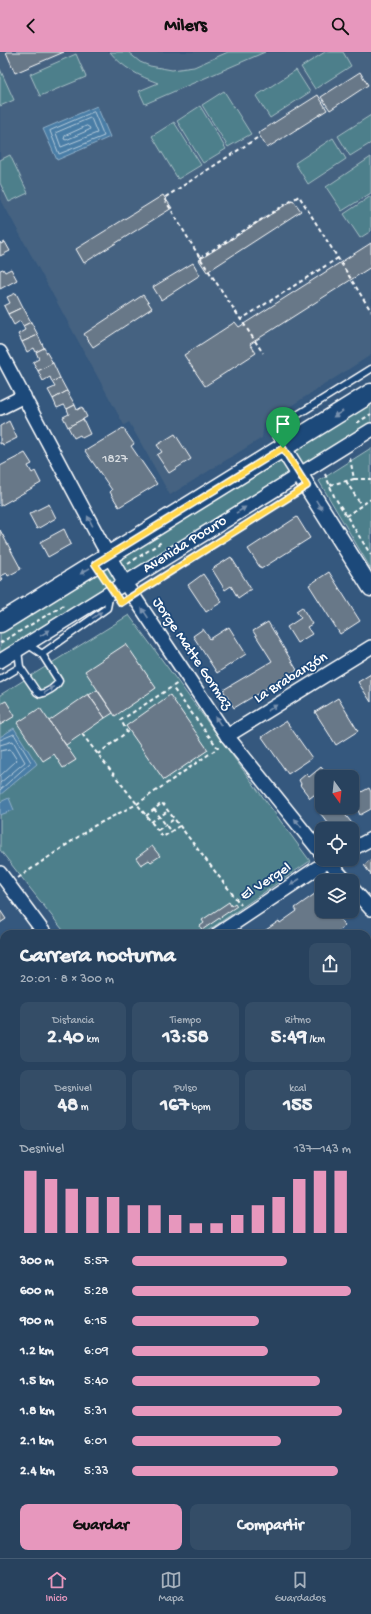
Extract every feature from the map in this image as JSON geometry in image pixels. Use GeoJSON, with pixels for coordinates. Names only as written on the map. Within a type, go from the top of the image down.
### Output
{"type":"FeatureCollection","features":[{"type":"Feature","properties":{"kind":"main road","name":"Avenida Pocuro"},"geometry":{"type":"LineString","coordinates":[[0,623],[371,393]]}},
{"type":"Feature","properties":{"kind":"street","name":"Jorge Matte Gormaz"},"geometry":{"type":"LineString","coordinates":[[0,352],[109,556],[125,583],[227,736],[315,842]]}},
{"type":"Feature","properties":{"kind":"street"},"geometry":{"type":"LineString","coordinates":[[0,408],[24,396]]}},
{"type":"Feature","properties":{"kind":"street","name":"Avenida Pocuro"},"geometry":{"type":"LineString","coordinates":[[0,661],[125,583],[304,480],[371,430]]}},
{"type":"Feature","properties":{"kind":"street"},"geometry":{"type":"LineString","coordinates":[[283,448],[371,588]]}},
{"type":"Feature","properties":{"kind":"street","name":"La Brabanzón"},"geometry":{"type":"LineString","coordinates":[[227,736],[371,647]]}},
{"type":"Feature","properties":{"kind":"street"},"geometry":{"type":"LineString","coordinates":[[359,845],[371,839]]}},
{"type":"Feature","properties":{"kind":"street","name":"El Vergel"},"geometry":{"type":"LineString","coordinates":[[224,930],[316,866]]}},
{"type":"Feature","properties":{"kind":"street","name":"Jorge Matte Gormaz"},"geometry":{"type":"LineString","coordinates":[[334,866],[341,874]]}},
{"type":"Feature","properties":{"kind":"street"},"geometry":{"type":"LineString","coordinates":[[0,873],[42,930]]}},
{"type":"Feature","properties":{"kind":"street"},"geometry":{"type":"LineString","coordinates":[[359,896],[371,909]]}},
{"type":"Feature","properties":{"kind":"lane"},"geometry":{"type":"LineString","coordinates":[[283,448],[276,435],[278,427],[371,369]]}},
{"type":"Feature","properties":{"kind":"lane"},"geometry":{"type":"LineString","coordinates":[[42,654],[106,608],[110,592]]}},
{"type":"Feature","properties":{"kind":"lane"},"geometry":{"type":"LineString","coordinates":[[23,647],[42,654],[59,681],[58,684],[44,694],[37,692],[20,666],[23,647]]}},
{"type":"Feature","properties":{"kind":"lane"},"geometry":{"type":"LineString","coordinates":[[0,678],[20,666]]}},
{"type":"Feature","properties":{"kind":"path"},"geometry":{"type":"LineString","coordinates":[[257,138],[164,198],[200,258],[263,353]]}},
{"type":"Feature","properties":{"kind":"path"},"geometry":{"type":"LineString","coordinates":[[200,258],[299,196],[371,311]]}},
{"type":"Feature","properties":{"kind":"path"},"geometry":{"type":"LineString","coordinates":[[240,320],[338,258]]}},
{"type":"Feature","properties":{"kind":"path"},"geometry":{"type":"LineString","coordinates":[[344,462],[356,454]]}},
{"type":"Feature","properties":{"kind":"path"},"geometry":{"type":"LineString","coordinates":[[350,458],[354,479]]}},
{"type":"Feature","properties":{"kind":"path"},"geometry":{"type":"LineString","coordinates":[[134,595],[304,480],[325,474],[331,470]]}},
{"type":"Feature","properties":{"kind":"path"},"geometry":{"type":"LineString","coordinates":[[325,474],[334,496],[371,555]]}},
{"type":"Feature","properties":{"kind":"path"},"geometry":{"type":"LineString","coordinates":[[330,485],[354,479],[371,479]]}},
{"type":"Feature","properties":{"kind":"path"},"geometry":{"type":"LineString","coordinates":[[346,481],[361,505]]}},
{"type":"Feature","properties":{"kind":"path"},"geometry":{"type":"LineString","coordinates":[[346,516],[371,499]]}},
{"type":"Feature","properties":{"kind":"path"},"geometry":{"type":"LineString","coordinates":[[98,754],[127,732],[121,720],[179,682]]}},
{"type":"Feature","properties":{"kind":"path"},"geometry":{"type":"LineString","coordinates":[[20,877],[94,826],[137,804],[218,748],[172,687]]}},
{"type":"Feature","properties":{"kind":"path"},"geometry":{"type":"LineString","coordinates":[[82,734],[163,837],[179,826]]}},
{"type":"Feature","properties":{"kind":"path"},"geometry":{"type":"LineString","coordinates":[[146,816],[162,803],[243,907]]}},
{"type":"Feature","properties":{"kind":"path"},"geometry":{"type":"LineString","coordinates":[[154,809],[171,832]]}},
{"type":"Feature","properties":{"kind":"path"},"geometry":{"type":"LineString","coordinates":[[151,822],[168,811]]}},
{"type":"Feature","properties":{"kind":"path"},"geometry":{"type":"LineString","coordinates":[[158,830],[174,819]]}},
{"type":"Feature","properties":{"kind":"shaded area"},"geometry":{"type":"Polygon","coordinates":[[[0,52],[371,52],[371,355],[264,423],[262,438],[170,495],[129,422],[124,425],[0,198],[0,52]]]}},
{"type":"Feature","properties":{"kind":"green space"},"geometry":{"type":"Polygon","coordinates":[[[110,52],[128,52],[140,62],[150,66],[172,70],[194,67],[228,52],[265,52],[145,104],[139,91],[158,83],[132,71],[120,63],[110,52]]]}},
{"type":"Feature","properties":{"kind":"green space"},"geometry":{"type":"Polygon","coordinates":[[[325,52],[343,52],[351,66],[315,89],[301,67],[325,52]]]}},
{"type":"Feature","properties":{"kind":"green space"},"geometry":{"type":"Polygon","coordinates":[[[76,54],[86,77],[40,96],[30,74],[76,54]]]}},
{"type":"Feature","properties":{"kind":"green space"},"geometry":{"type":"Polygon","coordinates":[[[0,69],[14,100],[0,106],[0,69]]]}},
{"type":"Feature","properties":{"kind":"green space"},"geometry":{"type":"Polygon","coordinates":[[[296,70],[310,92],[270,118],[256,96],[296,70]]]}},
{"type":"Feature","properties":{"kind":"green space"},"geometry":{"type":"Polygon","coordinates":[[[224,91],[251,134],[228,147],[202,105],[224,91]]]}},
{"type":"Feature","properties":{"kind":"green space"},"geometry":{"type":"Polygon","coordinates":[[[200,106],[226,149],[203,163],[177,121],[200,106]]]}},
{"type":"Feature","properties":{"kind":"green space"},"geometry":{"type":"Polygon","coordinates":[[[371,115],[371,143],[350,156],[338,136],[371,115]]]}},
{"type":"Feature","properties":{"kind":"green space"},"geometry":{"type":"Polygon","coordinates":[[[174,122],[201,165],[178,179],[152,136],[174,122]]]}},
{"type":"Feature","properties":{"kind":"green space"},"geometry":{"type":"Polygon","coordinates":[[[333,138],[346,159],[308,184],[295,163],[333,138]]]}},
{"type":"Feature","properties":{"kind":"green space"},"geometry":{"type":"Polygon","coordinates":[[[10,155],[28,193],[9,202],[0,183],[0,160],[10,155]]]}},
{"type":"Feature","properties":{"kind":"green space"},"geometry":{"type":"Polygon","coordinates":[[[371,157],[371,193],[342,211],[326,187],[371,157]]]}},
{"type":"Feature","properties":{"kind":"green space"},"geometry":{"type":"Polygon","coordinates":[[[371,196],[371,231],[360,238],[344,214],[371,196]]]}},
{"type":"Feature","properties":{"kind":"green space"},"geometry":{"type":"Polygon","coordinates":[[[371,399],[371,425],[0,655],[0,630],[371,399]]]}},
{"type":"Feature","properties":{"kind":"green space"},"geometry":{"type":"Polygon","coordinates":[[[371,448],[371,569],[319,481],[371,448]]]}},
{"type":"Feature","properties":{"kind":"green space"},"geometry":{"type":"Polygon","coordinates":[[[129,615],[310,861],[209,930],[63,930],[0,850],[0,695],[129,615]]]}},
{"type":"Feature","properties":{"kind":"water"},"geometry":{"type":"Polygon","coordinates":[[[97,106],[110,137],[57,160],[43,129],[97,106]]]}},
{"type":"Feature","properties":{"kind":"water"},"geometry":{"type":"Polygon","coordinates":[[[14,728],[37,764],[0,795],[0,737],[14,728]]]}},
{"type":"Feature","properties":{"kind":"water"},"geometry":{"type":"Polygon","coordinates":[[[9,798],[14,810],[0,815],[0,802],[9,798]]]}},
{"type":"Feature","properties":{"kind":"building"},"geometry":{"type":"Polygon","coordinates":[[[6,52],[64,52],[15,73],[6,52]]]}},
{"type":"Feature","properties":{"kind":"building"},"geometry":{"type":"Polygon","coordinates":[[[360,72],[368,85],[330,110],[321,97],[360,72]]]}},
{"type":"Feature","properties":{"kind":"building"},"geometry":{"type":"Polygon","coordinates":[[[318,95],[327,110],[267,148],[258,133],[318,95]]]}},
{"type":"Feature","properties":{"kind":"building"},"geometry":{"type":"Polygon","coordinates":[[[163,195],[172,208],[84,263],[76,249],[163,195]]]}},
{"type":"Feature","properties":{"kind":"building"},"geometry":{"type":"Polygon","coordinates":[[[293,200],[301,211],[207,272],[199,260],[293,200]]]}},
{"type":"Feature","properties":{"kind":"building"},"geometry":{"type":"Polygon","coordinates":[[[0,242],[1,244],[5,242],[10,251],[0,256],[0,242]]]}},
{"type":"Feature","properties":{"kind":"building"},"geometry":{"type":"Polygon","coordinates":[[[371,243],[371,267],[250,344],[256,353],[205,386],[184,355],[235,322],[239,327],[371,243]]]}},
{"type":"Feature","properties":{"kind":"building"},"geometry":{"type":"Polygon","coordinates":[[[193,263],[200,275],[161,300],[153,287],[193,263]]]}},
{"type":"Feature","properties":{"kind":"building"},"geometry":{"type":"Polygon","coordinates":[[[3,269],[5,272],[11,269],[17,280],[0,289],[0,270],[3,269]]]}},
{"type":"Feature","properties":{"kind":"building"},"geometry":{"type":"Polygon","coordinates":[[[16,293],[23,307],[8,314],[4,306],[10,303],[7,297],[16,293]]]}},
{"type":"Feature","properties":{"kind":"building"},"geometry":{"type":"Polygon","coordinates":[[[143,295],[152,308],[93,347],[84,334],[143,295]]]}},
{"type":"Feature","properties":{"kind":"building"},"geometry":{"type":"Polygon","coordinates":[[[23,307],[31,322],[23,326],[20,321],[14,325],[8,314],[23,307]]]}},
{"type":"Feature","properties":{"kind":"building"},"geometry":{"type":"Polygon","coordinates":[[[31,322],[38,335],[22,342],[18,334],[25,330],[23,326],[31,322]]]}},
{"type":"Feature","properties":{"kind":"building"},"geometry":{"type":"Polygon","coordinates":[[[38,335],[44,348],[36,352],[34,348],[27,352],[22,342],[38,335]]]}},
{"type":"Feature","properties":{"kind":"building"},"geometry":{"type":"Polygon","coordinates":[[[44,348],[53,363],[38,371],[33,362],[39,359],[36,352],[44,348]]]}},
{"type":"Feature","properties":{"kind":"building"},"geometry":{"type":"Polygon","coordinates":[[[53,363],[60,378],[52,382],[50,377],[43,381],[38,371],[53,363]]]}},
{"type":"Feature","properties":{"kind":"building"},"geometry":{"type":"Polygon","coordinates":[[[60,378],[67,391],[53,399],[48,390],[55,387],[52,382],[60,378]]]}},
{"type":"Feature","properties":{"kind":"building"},"geometry":{"type":"Polygon","coordinates":[[[67,391],[75,405],[67,409],[64,405],[57,408],[53,399],[67,391]]]}},
{"type":"Feature","properties":{"kind":"building"},"geometry":{"type":"Polygon","coordinates":[[[75,405],[77,410],[82,407],[87,417],[68,427],[63,417],[69,414],[67,409],[75,405]]]}},
{"type":"Feature","properties":{"kind":"building"},"geometry":{"type":"Polygon","coordinates":[[[83,419],[90,434],[82,438],[80,435],[74,438],[68,427],[83,419]]]}},
{"type":"Feature","properties":{"kind":"building"},"geometry":{"type":"Polygon","coordinates":[[[9,421],[17,438],[3,445],[2,443],[0,444],[0,426],[9,421]]]}},
{"type":"Feature","properties":{"kind":"building"},"geometry":{"type":"Polygon","coordinates":[[[123,428],[134,444],[131,446],[157,484],[119,507],[110,492],[112,490],[85,451],[123,428]]]}},
{"type":"Feature","properties":{"kind":"building"},"geometry":{"type":"Polygon","coordinates":[[[175,434],[191,459],[169,473],[157,455],[162,452],[157,445],[175,434]]]}},
{"type":"Feature","properties":{"kind":"building"},"geometry":{"type":"Polygon","coordinates":[[[25,453],[32,464],[28,466],[32,473],[35,471],[41,483],[0,506],[0,466],[25,453]]]}},
{"type":"Feature","properties":{"kind":"building"},"geometry":{"type":"Polygon","coordinates":[[[49,504],[56,518],[37,529],[29,514],[49,504]]]}},
{"type":"Feature","properties":{"kind":"building"},"geometry":{"type":"Polygon","coordinates":[[[297,517],[310,538],[261,569],[248,549],[297,517]]]}},
{"type":"Feature","properties":{"kind":"building"},"geometry":{"type":"Polygon","coordinates":[[[64,529],[71,544],[48,557],[40,542],[64,529]]]}},
{"type":"Feature","properties":{"kind":"building"},"geometry":{"type":"Polygon","coordinates":[[[0,530],[21,569],[8,576],[7,573],[1,576],[3,579],[0,581],[0,530]]]}},
{"type":"Feature","properties":{"kind":"building"},"geometry":{"type":"Polygon","coordinates":[[[231,557],[251,589],[238,598],[231,586],[225,590],[212,569],[231,557]]]}},
{"type":"Feature","properties":{"kind":"building"},"geometry":{"type":"Polygon","coordinates":[[[329,572],[360,621],[340,634],[309,585],[329,572]]]}},
{"type":"Feature","properties":{"kind":"building"},"geometry":{"type":"Polygon","coordinates":[[[203,574],[222,602],[206,612],[188,585],[203,574]]]}},
{"type":"Feature","properties":{"kind":"building"},"geometry":{"type":"Polygon","coordinates":[[[302,607],[312,624],[307,627],[312,634],[297,643],[287,627],[301,618],[296,611],[302,607]]]}},
{"type":"Feature","properties":{"kind":"building"},"geometry":{"type":"Polygon","coordinates":[[[268,622],[297,670],[234,708],[223,690],[272,661],[253,631],[268,622]]]}},
{"type":"Feature","properties":{"kind":"building"},"geometry":{"type":"Polygon","coordinates":[[[229,627],[246,654],[217,673],[193,636],[203,629],[210,639],[229,627]]]}},
{"type":"Feature","properties":{"kind":"building"},"geometry":{"type":"Polygon","coordinates":[[[126,644],[156,688],[115,716],[85,671],[126,644]]]}},
{"type":"Feature","properties":{"kind":"building"},"geometry":{"type":"Polygon","coordinates":[[[371,674],[371,702],[358,682],[371,674]]]}},
{"type":"Feature","properties":{"kind":"building"},"geometry":{"type":"Polygon","coordinates":[[[97,690],[113,713],[105,718],[89,695],[97,690]]]}},
{"type":"Feature","properties":{"kind":"building"},"geometry":{"type":"Polygon","coordinates":[[[88,694],[105,718],[66,745],[49,721],[88,694]]]}},
{"type":"Feature","properties":{"kind":"building"},"geometry":{"type":"Polygon","coordinates":[[[170,695],[208,750],[164,780],[126,726],[170,695]]]}},
{"type":"Feature","properties":{"kind":"building"},"geometry":{"type":"Polygon","coordinates":[[[338,698],[358,731],[336,745],[315,712],[338,698]]]}},
{"type":"Feature","properties":{"kind":"building"},"geometry":{"type":"Polygon","coordinates":[[[6,701],[15,716],[0,725],[0,704],[6,701]]]}},
{"type":"Feature","properties":{"kind":"building"},"geometry":{"type":"Polygon","coordinates":[[[40,708],[76,760],[63,768],[54,754],[43,761],[17,723],[40,708]]]}},
{"type":"Feature","properties":{"kind":"building"},"geometry":{"type":"Polygon","coordinates":[[[286,721],[312,758],[288,774],[262,737],[286,721]]]}},
{"type":"Feature","properties":{"kind":"building"},"geometry":{"type":"Polygon","coordinates":[[[315,772],[315,794],[310,798],[300,785],[299,780],[306,774],[309,777],[315,772]]]}},
{"type":"Feature","properties":{"kind":"building"},"geometry":{"type":"Polygon","coordinates":[[[369,788],[371,792],[371,809],[360,815],[359,813],[359,793],[369,788]]]}},
{"type":"Feature","properties":{"kind":"building"},"geometry":{"type":"Polygon","coordinates":[[[321,814],[345,814],[351,822],[327,822],[321,814]]]}},
{"type":"Feature","properties":{"kind":"building"},"geometry":{"type":"Polygon","coordinates":[[[152,846],[160,856],[151,862],[149,860],[141,865],[136,858],[152,846]]]}},
{"type":"Feature","properties":{"kind":"building"},"geometry":{"type":"Polygon","coordinates":[[[371,859],[371,875],[364,865],[371,859]]]}},
{"type":"Feature","properties":{"kind":"building"},"geometry":{"type":"Polygon","coordinates":[[[315,894],[315,918],[339,918],[345,926],[340,930],[266,930],[279,921],[280,923],[297,911],[295,908],[315,894]]]}},
{"type":"Feature","properties":{"kind":"building"},"geometry":{"type":"Polygon","coordinates":[[[229,902],[231,906],[235,903],[237,906],[202,930],[200,926],[204,923],[202,920],[229,902]]]}},
{"type":"Feature","properties":{"kind":"building"},"geometry":{"type":"Polygon","coordinates":[[[0,910],[6,919],[0,923],[0,910]]]}},
{"type":"Feature","properties":{"kind":"route"},"geometry":{"type":"LineString","coordinates":[[283,448],[307,486],[121,603],[95,564],[283,448]]}}]}
